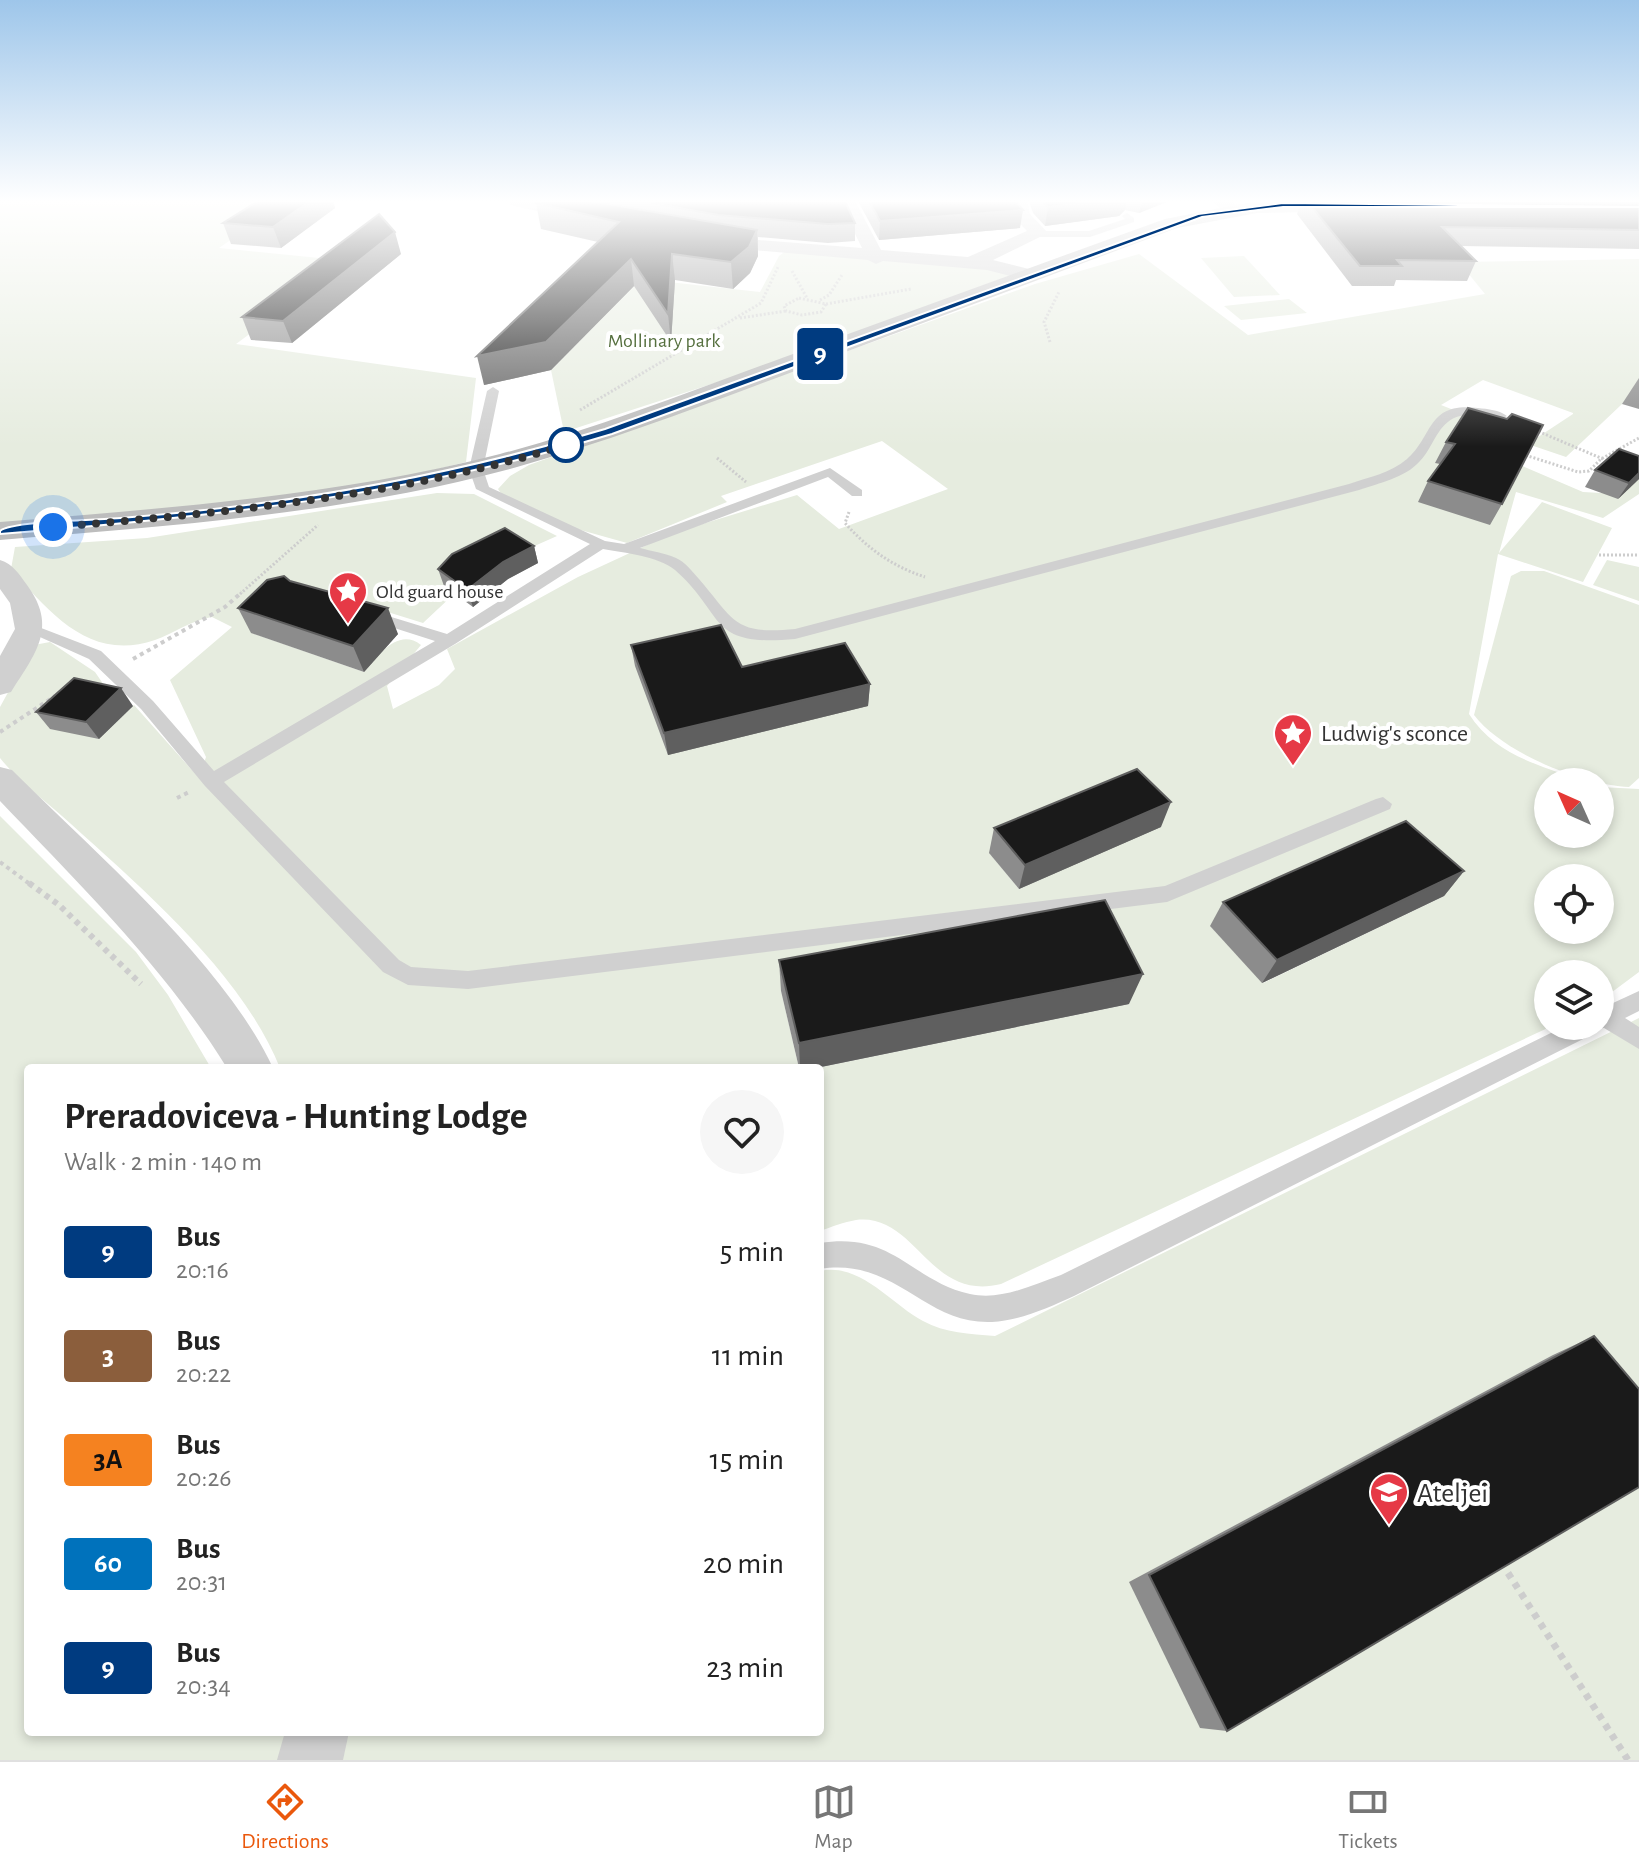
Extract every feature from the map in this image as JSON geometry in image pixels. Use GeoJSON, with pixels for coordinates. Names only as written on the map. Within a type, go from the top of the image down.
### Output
{"type":"FeatureCollection","features":[{"type":"Feature","properties":{"kind":"main road"},"geometry":{"type":"LineString","coordinates":[[0,531],[235,509],[391,486],[476,469],[608,431],[1008,283]]}},
{"type":"Feature","properties":{"kind":"street"},"geometry":{"type":"LineString","coordinates":[[0,569],[25,603],[30,629],[0,685]]}},
{"type":"Feature","properties":{"kind":"street"},"geometry":{"type":"LineString","coordinates":[[0,779],[157,940],[219,1018],[248,1064]]}},
{"type":"Feature","properties":{"kind":"street"},"geometry":{"type":"LineString","coordinates":[[310,1760],[316,1736]]}},
{"type":"Feature","properties":{"kind":"lane"},"geometry":{"type":"LineString","coordinates":[[493,391],[476,469],[483,489],[601,544],[671,561],[702,590],[726,625],[739,634],[763,638],[970,590],[1354,487],[1402,469],[1414,460],[1433,428],[1459,410],[1478,409],[1501,416]]}},
{"type":"Feature","properties":{"kind":"lane"},"geometry":{"type":"LineString","coordinates":[[625,549],[830,472],[857,493]]}},
{"type":"Feature","properties":{"kind":"lane"},"geometry":{"type":"LineString","coordinates":[[212,781],[449,640],[601,544]]}},
{"type":"Feature","properties":{"kind":"lane"},"geometry":{"type":"LineString","coordinates":[[355,611],[449,640]]}},
{"type":"Feature","properties":{"kind":"lane"},"geometry":{"type":"LineString","coordinates":[[30,629],[95,655],[147,705],[212,781],[391,966],[408,976],[468,980],[1167,894],[1383,804]]}},
{"type":"Feature","properties":{"kind":"lane"},"geometry":{"type":"LineString","coordinates":[[1614,1013],[1639,1000]]}},
{"type":"Feature","properties":{"kind":"lane"},"geometry":{"type":"LineString","coordinates":[[1614,1028],[1639,1039]]}},
{"type":"Feature","properties":{"kind":"lane"},"geometry":{"type":"LineString","coordinates":[[824,1256],[863,1254],[901,1271],[945,1299],[992,1309],[1065,1287],[1560,1040]]}},
{"type":"Feature","properties":{"kind":"path"},"geometry":{"type":"LineString","coordinates":[[578,411],[761,303],[771,283]]}},
{"type":"Feature","properties":{"kind":"path"},"geometry":{"type":"LineString","coordinates":[[799,283],[807,298]]}},
{"type":"Feature","properties":{"kind":"path"},"geometry":{"type":"LineString","coordinates":[[1050,342],[1044,322],[1060,290]]}},
{"type":"Feature","properties":{"kind":"path"},"geometry":{"type":"LineString","coordinates":[[735,318],[786,311],[802,315],[826,308],[820,300],[807,298],[788,301],[784,306],[786,311]]}},
{"type":"Feature","properties":{"kind":"path"},"geometry":{"type":"LineString","coordinates":[[1501,416],[1614,463]]}},
{"type":"Feature","properties":{"kind":"path"},"geometry":{"type":"LineString","coordinates":[[1509,450],[1578,472],[1589,471],[1601,459],[1639,438]]}},
{"type":"Feature","properties":{"kind":"path"},"geometry":{"type":"LineString","coordinates":[[717,458],[762,496]]}},
{"type":"Feature","properties":{"kind":"path"},"geometry":{"type":"LineString","coordinates":[[857,493],[845,523],[869,552],[890,566],[970,590]]}},
{"type":"Feature","properties":{"kind":"path"},"geometry":{"type":"LineString","coordinates":[[110,670],[183,634],[256,581],[313,530]]}},
{"type":"Feature","properties":{"kind":"path"},"geometry":{"type":"LineString","coordinates":[[1599,555],[1639,555]]}},
{"type":"Feature","properties":{"kind":"path"},"geometry":{"type":"LineString","coordinates":[[256,581],[270,586]]}},
{"type":"Feature","properties":{"kind":"path"},"geometry":{"type":"LineString","coordinates":[[0,732],[59,695]]}},
{"type":"Feature","properties":{"kind":"path"},"geometry":{"type":"LineString","coordinates":[[0,862],[59,905],[147,990]]}},
{"type":"Feature","properties":{"kind":"path"},"geometry":{"type":"LineString","coordinates":[[1508,1573],[1628,1760]]}},
{"type":"Feature","properties":{"kind":"green space"},"geometry":{"type":"Polygon","coordinates":[[[0,283],[319,283],[236,344],[476,378],[466,462],[293,495],[0,523],[0,283]]]}},
{"type":"Feature","properties":{"kind":"green space","name":"Mollinary park"},"geometry":{"type":"Polygon","coordinates":[[[637,283],[679,283],[760,292],[765,283],[989,283],[776,363],[564,432],[551,370],[637,283]]]}},
{"type":"Feature","properties":{"kind":"green space"},"geometry":{"type":"Polygon","coordinates":[[[1038,283],[1178,283],[1248,335],[1485,294],[1476,283],[1639,283],[1639,388],[1566,457],[1501,435],[1436,462],[1461,472],[1520,465],[1583,492],[1601,493],[1639,479],[1639,494],[1603,518],[1516,492],[1499,553],[1542,502],[1612,528],[1583,582],[1498,554],[1469,714],[1492,740],[1520,757],[1547,768],[1534,768],[1534,848],[1614,848],[1614,788],[1639,789],[1639,972],[1614,991],[1614,960],[1534,960],[1534,1034],[1001,1284],[976,1286],[956,1281],[939,1270],[894,1230],[877,1221],[856,1220],[824,1230],[824,1066],[1129,1004],[781,991],[798,1064],[278,1064],[242,1000],[189,936],[130,877],[0,758],[0,707],[34,645],[50,642],[95,672],[108,691],[99,739],[134,705],[199,778],[206,757],[170,680],[232,627],[212,617],[155,640],[132,645],[111,645],[91,639],[57,617],[11,569],[15,547],[147,538],[437,493],[474,494],[557,536],[444,586],[454,594],[423,623],[349,600],[252,633],[364,672],[389,646],[404,639],[413,640],[421,645],[387,686],[393,709],[439,685],[455,669],[447,649],[578,577],[673,533],[797,495],[839,529],[948,489],[882,441],[721,496],[727,502],[627,543],[577,529],[502,495],[498,489],[510,476],[529,465],[1038,283]],[[1483,380],[1441,405],[1532,441],[1573,413],[1483,380]],[[1160,826],[990,853],[1019,889],[1160,826]],[[1444,896],[1211,926],[1263,983],[1444,896]]]}},
{"type":"Feature","properties":{"kind":"green space"},"geometry":{"type":"Polygon","coordinates":[[[1222,283],[1269,283],[1280,295],[1234,297],[1222,283]]]}},
{"type":"Feature","properties":{"kind":"green space"},"geometry":{"type":"Polygon","coordinates":[[[1289,299],[1307,313],[1241,320],[1224,306],[1289,299]]]}},
{"type":"Feature","properties":{"kind":"green space"},"geometry":{"type":"Polygon","coordinates":[[[1607,560],[1639,567],[1639,601],[1593,585],[1607,560]]]}},
{"type":"Feature","properties":{"kind":"green space"},"geometry":{"type":"Polygon","coordinates":[[[1521,571],[1544,571],[1639,605],[1639,778],[1629,787],[1614,785],[1614,768],[1555,768],[1545,764],[1504,742],[1474,715],[1511,576],[1521,571]]]}},
{"type":"Feature","properties":{"kind":"green space"},"geometry":{"type":"Polygon","coordinates":[[[0,816],[136,952],[168,995],[209,1064],[24,1064],[24,1736],[296,1736],[285,1760],[0,1760],[0,816]]]}},
{"type":"Feature","properties":{"kind":"green space"},"geometry":{"type":"Polygon","coordinates":[[[1639,1018],[1639,1760],[338,1760],[340,1736],[824,1736],[824,1271],[835,1270],[862,1278],[923,1321],[958,1332],[995,1336],[1594,1040],[1614,1040],[1614,1030],[1639,1018]]]}},
{"type":"Feature","properties":{"kind":"building"},"geometry":{"type":"Polygon","coordinates":[[[287,283],[331,283],[283,321],[242,317],[287,283]]]}},
{"type":"Feature","properties":{"kind":"building"},"geometry":{"type":"Polygon","coordinates":[[[554,283],[606,283],[546,342],[477,356],[554,283]]]}},
{"type":"Feature","properties":{"kind":"building"},"geometry":{"type":"Polygon","coordinates":[[[647,283],[670,283],[668,314],[647,283]]]}},
{"type":"Feature","properties":{"kind":"building"},"geometry":{"type":"Polygon","coordinates":[[[1468,408],[1507,419],[1512,414],[1543,425],[1502,504],[1428,481],[1455,444],[1446,442],[1468,408]]]}},
{"type":"Feature","properties":{"kind":"building"},"geometry":{"type":"Polygon","coordinates":[[[1619,449],[1639,456],[1639,473],[1629,483],[1595,470],[1619,449]]]}},
{"type":"Feature","properties":{"kind":"building"},"geometry":{"type":"Polygon","coordinates":[[[505,528],[534,546],[503,562],[467,590],[438,569],[452,554],[505,528]]]}},
{"type":"Feature","properties":{"kind":"building"},"geometry":{"type":"Polygon","coordinates":[[[284,576],[290,581],[388,608],[353,646],[238,608],[267,580],[284,576]]]}},
{"type":"Feature","properties":{"kind":"building"},"geometry":{"type":"Polygon","coordinates":[[[721,625],[742,667],[845,643],[870,684],[664,733],[631,645],[721,625]]]}},
{"type":"Feature","properties":{"kind":"building"},"geometry":{"type":"Polygon","coordinates":[[[74,678],[121,688],[86,722],[36,712],[74,678]]]}},
{"type":"Feature","properties":{"kind":"building"},"geometry":{"type":"Polygon","coordinates":[[[1137,769],[1171,802],[1025,865],[994,828],[1137,769]]]}},
{"type":"Feature","properties":{"kind":"building"},"geometry":{"type":"Polygon","coordinates":[[[1406,821],[1464,871],[1277,960],[1223,902],[1406,821]]]}},
{"type":"Feature","properties":{"kind":"building"},"geometry":{"type":"Polygon","coordinates":[[[1105,900],[1143,974],[799,1043],[779,960],[1105,900]]]}},
{"type":"Feature","properties":{"kind":"building","name":"Ateljei"},"geometry":{"type":"Polygon","coordinates":[[[1594,1336],[1639,1389],[1639,1487],[1227,1731],[1149,1575],[1594,1336]]]}},
{"type":"Feature","properties":{"kind":"bus line","name":"9"},"geometry":{"type":"LineString","coordinates":[[0,531],[160,518],[329,496],[476,469],[608,431],[1009,283]]}},
{"type":"Feature","properties":{"kind":"place","name":"Old guard house"},"geometry":{"type":"Point","coordinates":[348,625]}},
{"type":"Feature","properties":{"kind":"place","name":"Ludwig's sconce"},"geometry":{"type":"Point","coordinates":[1293,767]}},
{"type":"Feature","properties":{"kind":"place","name":"Ateljei"},"geometry":{"type":"Point","coordinates":[1389,1526]}},
{"type":"Feature","properties":{"kind":"route"},"geometry":{"type":"LineString","coordinates":[[53,527],[160,518],[406,484],[566,445]]}}]}
